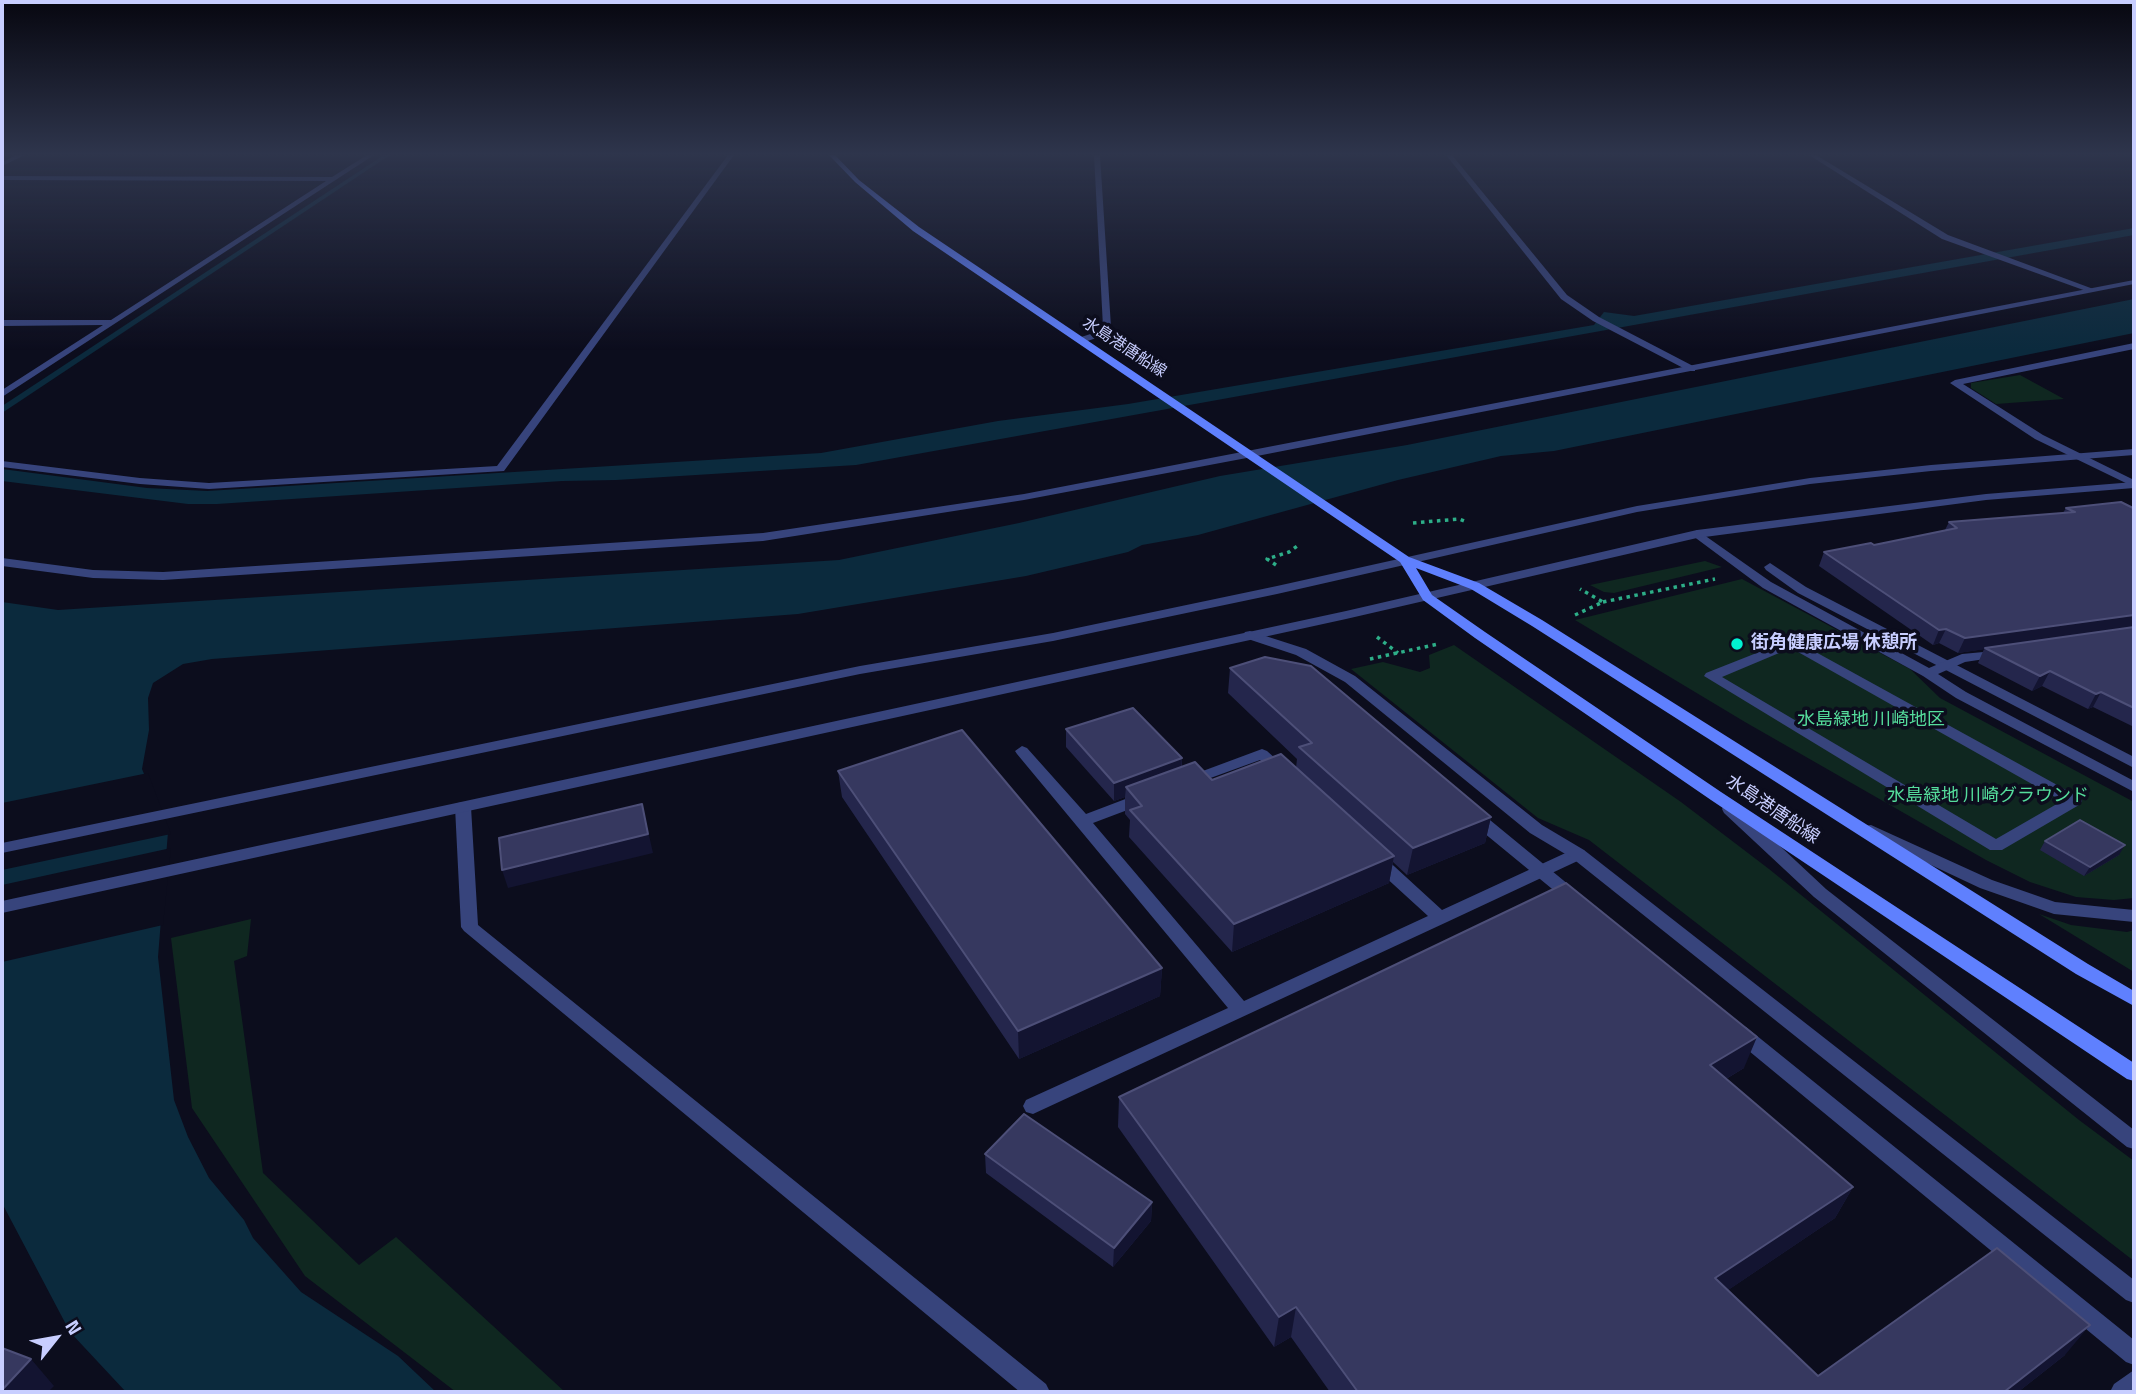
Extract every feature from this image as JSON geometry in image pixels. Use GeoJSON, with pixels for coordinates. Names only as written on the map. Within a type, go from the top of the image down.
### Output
{"type":"FeatureCollection","features":[{"type":"Feature","properties":{"kind":"main road","name":"水島港唐船線"},"geometry":{"type":"LineString","coordinates":[[905,220],[1405,560],[1475,586],[2134,999]]}},
{"type":"Feature","properties":{"kind":"main road","name":"水島港唐船線"},"geometry":{"type":"LineString","coordinates":[[1405,560],[1427,597],[1716,796],[2134,1073]]}},
{"type":"Feature","properties":{"kind":"street"},"geometry":{"type":"LineString","coordinates":[[2,394],[269,220]]}},
{"type":"Feature","properties":{"kind":"street"},"geometry":{"type":"LineString","coordinates":[[2,464],[140,481],[209,486],[500,468],[683,220]]}},
{"type":"Feature","properties":{"kind":"street"},"geometry":{"type":"LineString","coordinates":[[1082,340],[1103,333],[1107,327],[1101,220]]}},
{"type":"Feature","properties":{"kind":"street"},"geometry":{"type":"LineString","coordinates":[[1502,220],[1564,297],[1596,319],[1692,369]]}},
{"type":"Feature","properties":{"kind":"street"},"geometry":{"type":"LineString","coordinates":[[1918,220],[1945,237],[2092,290]]}},
{"type":"Feature","properties":{"kind":"street"},"geometry":{"type":"LineString","coordinates":[[2,562],[93,574],[163,576],[763,537],[1024,497],[2134,282]]}},
{"type":"Feature","properties":{"kind":"street"},"geometry":{"type":"LineString","coordinates":[[2,323],[111,322]]}},
{"type":"Feature","properties":{"kind":"street"},"geometry":{"type":"LineString","coordinates":[[2134,346],[1955,383],[2039,437],[2134,485]]}},
{"type":"Feature","properties":{"kind":"street"},"geometry":{"type":"LineString","coordinates":[[2,848],[860,670],[1053,637],[1304,585],[1496,539],[1704,497],[1918,469],[2134,452]]}},
{"type":"Feature","properties":{"kind":"street"},"geometry":{"type":"LineString","coordinates":[[2,907],[1427,597],[1697,534],[1986,497],[2134,485]]}},
{"type":"Feature","properties":{"kind":"street"},"geometry":{"type":"LineString","coordinates":[[1697,534],[1767,585],[1928,673],[1961,695],[2134,787]]}},
{"type":"Feature","properties":{"kind":"street"},"geometry":{"type":"LineString","coordinates":[[1770,567],[1802,590],[2134,763]]}},
{"type":"Feature","properties":{"kind":"street"},"geometry":{"type":"LineString","coordinates":[[1250,635],[1301,652],[1350,679],[1536,829],[1578,854],[2134,1293]]}},
{"type":"Feature","properties":{"kind":"street"},"geometry":{"type":"LineString","coordinates":[[1792,643],[1828,663],[2074,801],[1996,846],[1711,676],[1792,643]]}},
{"type":"Feature","properties":{"kind":"street"},"geometry":{"type":"LineString","coordinates":[[1928,673],[1962,659],[2015,651]]}},
{"type":"Feature","properties":{"kind":"street"},"geometry":{"type":"LineString","coordinates":[[1022,751],[1241,1010]]}},
{"type":"Feature","properties":{"kind":"street"},"geometry":{"type":"LineString","coordinates":[[1083,821],[1262,754],[1292,781]]}},
{"type":"Feature","properties":{"kind":"street"},"geometry":{"type":"LineString","coordinates":[[1716,796],[1819,893],[2134,1141]]}},
{"type":"Feature","properties":{"kind":"street"},"geometry":{"type":"LineString","coordinates":[[1456,801],[1585,906]]}},
{"type":"Feature","properties":{"kind":"street"},"geometry":{"type":"LineString","coordinates":[[463,807],[470,927],[1038,1392]]}},
{"type":"Feature","properties":{"kind":"street"},"geometry":{"type":"LineString","coordinates":[[1842,816],[1986,884],[2054,908],[2134,916]]}},
{"type":"Feature","properties":{"kind":"street"},"geometry":{"type":"LineString","coordinates":[[1361,845],[1441,918]]}},
{"type":"Feature","properties":{"kind":"street"},"geometry":{"type":"LineString","coordinates":[[1033,1106],[1578,854]]}},
{"type":"Feature","properties":{"kind":"street"},"geometry":{"type":"LineString","coordinates":[[1725,1020],[2134,1354]]}},
{"type":"Feature","properties":{"kind":"street"},"geometry":{"type":"LineString","coordinates":[[2122,1392],[2134,1382]]}},
{"type":"Feature","properties":{"kind":"path"},"geometry":{"type":"LineString","coordinates":[[1413,523],[1459,519],[1466,522]]}},
{"type":"Feature","properties":{"kind":"path"},"geometry":{"type":"LineString","coordinates":[[1276,565],[1267,559],[1289,552],[1300,544]]}},
{"type":"Feature","properties":{"kind":"path"},"geometry":{"type":"LineString","coordinates":[[1574,615],[1603,602],[1720,578]]}},
{"type":"Feature","properties":{"kind":"path"},"geometry":{"type":"LineString","coordinates":[[1580,589],[1603,602]]}},
{"type":"Feature","properties":{"kind":"path"},"geometry":{"type":"LineString","coordinates":[[1377,637],[1398,653]]}},
{"type":"Feature","properties":{"kind":"path"},"geometry":{"type":"LineString","coordinates":[[1361,661],[1438,643]]}},
{"type":"Feature","properties":{"kind":"green space"},"geometry":{"type":"Polygon","coordinates":[[[2020,375],[2064,399],[1996,404],[1971,388],[1971,383],[2020,375]]]}},
{"type":"Feature","properties":{"kind":"green space"},"geometry":{"type":"Polygon","coordinates":[[[1705,561],[1722,567],[1614,593],[1604,592],[1590,585],[1705,561]]]}},
{"type":"Feature","properties":{"kind":"green space","name":"水島緑地 川崎地区"},"geometry":{"type":"Polygon","coordinates":[[[1742,579],[1910,669],[1940,698],[2134,802],[2134,898],[2114,900],[2076,897],[2030,882],[1986,860],[1745,722],[1575,620],[1742,579]]]}},
{"type":"Feature","properties":{"kind":"green space"},"geometry":{"type":"Polygon","coordinates":[[[1454,645],[1681,802],[1769,869],[2079,1120],[2134,1161],[2134,1261],[1589,840],[1538,818],[1351,669],[1383,662],[1420,672],[1430,668],[1429,655],[1454,645]]]}},
{"type":"Feature","properties":{"kind":"green space"},"geometry":{"type":"Polygon","coordinates":[[[2039,914],[2071,925],[2127,932],[2134,930],[2134,972],[2039,914]]]}},
{"type":"Feature","properties":{"kind":"green space"},"geometry":{"type":"Polygon","coordinates":[[[251,919],[247,956],[234,961],[263,1173],[359,1265],[396,1237],[565,1392],[456,1392],[305,1276],[192,1108],[171,938],[251,919]]]}},
{"type":"Feature","properties":{"kind":"water"},"geometry":{"type":"Polygon","coordinates":[[[2134,228],[2134,235],[856,465],[217,504],[188,504],[2,481],[2,469],[147,488],[207,491],[821,453],[998,421],[1128,404],[1594,325],[1604,312],[1634,316],[2134,228]]]}},
{"type":"Feature","properties":{"kind":"water"},"geometry":{"type":"Polygon","coordinates":[[[2134,299],[2134,333],[1554,451],[1501,456],[1398,480],[1198,535],[1142,545],[1128,552],[1026,576],[798,614],[212,659],[183,664],[153,683],[148,698],[149,730],[142,769],[168,832],[158,957],[174,1100],[188,1137],[209,1178],[244,1220],[253,1238],[301,1292],[398,1356],[436,1392],[126,1392],[70,1332],[2,1203],[2,602],[58,610],[839,560],[1019,523],[1220,476],[1407,445],[2134,299]]]}},
{"type":"Feature","properties":{"kind":"pier"},"geometry":{"type":"Polygon","coordinates":[[[148,773],[171,834],[2,870],[2,803],[148,773]]]}},
{"type":"Feature","properties":{"kind":"pier"},"geometry":{"type":"Polygon","coordinates":[[[171,848],[163,925],[2,962],[2,885],[171,848]]]}},
{"type":"Feature","properties":{"kind":"building"},"geometry":{"type":"Polygon","coordinates":[[[2121,502],[2134,508],[2134,615],[1965,638],[1946,629],[1939,630],[1824,552],[1957,528],[1949,522],[2075,512],[2066,508],[2121,502]]]}},
{"type":"Feature","properties":{"kind":"building"},"geometry":{"type":"Polygon","coordinates":[[[2134,627],[2134,708],[2101,692],[2096,694],[2050,671],[2040,676],[1985,648],[2134,627]]]}},
{"type":"Feature","properties":{"kind":"building"},"geometry":{"type":"Polygon","coordinates":[[[1265,657],[1311,666],[1491,817],[1413,848],[1299,747],[1312,743],[1230,668],[1265,657]]]}},
{"type":"Feature","properties":{"kind":"building"},"geometry":{"type":"Polygon","coordinates":[[[1133,708],[1182,758],[1114,783],[1066,729],[1133,708]]]}},
{"type":"Feature","properties":{"kind":"building"},"geometry":{"type":"Polygon","coordinates":[[[962,730],[1162,968],[1018,1031],[838,771],[962,730]]]}},
{"type":"Feature","properties":{"kind":"building"},"geometry":{"type":"Polygon","coordinates":[[[1281,754],[1394,856],[1234,924],[1130,810],[1142,806],[1126,787],[1195,762],[1212,780],[1281,754]]]}},
{"type":"Feature","properties":{"kind":"building"},"geometry":{"type":"Polygon","coordinates":[[[642,804],[648,834],[502,870],[499,838],[642,804]]]}},
{"type":"Feature","properties":{"kind":"building"},"geometry":{"type":"Polygon","coordinates":[[[2080,820],[2125,845],[2090,867],[2045,841],[2080,820]]]}},
{"type":"Feature","properties":{"kind":"building"},"geometry":{"type":"Polygon","coordinates":[[[1566,883],[1757,1037],[1710,1065],[1853,1187],[1715,1278],[1818,1376],[1997,1248],[2090,1325],[2004,1392],[1358,1392],[1296,1307],[1279,1317],[1119,1097],[1566,883]]]}},
{"type":"Feature","properties":{"kind":"building"},"geometry":{"type":"Polygon","coordinates":[[[1024,1114],[1152,1202],[1114,1248],[985,1154],[1024,1114]]]}},
{"type":"Feature","properties":{"kind":"building"},"geometry":{"type":"Polygon","coordinates":[[[2,1348],[31,1359],[2,1390],[2,1348]]]}},
{"type":"Feature","properties":{"kind":"waterway"},"geometry":{"type":"LineString","coordinates":[[2,410],[289,220]]}},
{"type":"Feature","properties":{"kind":"place","name":"街角健康広場 休憩所"},"geometry":{"type":"Point","coordinates":[1737,644]}},
{"type":"Feature","properties":{"kind":"park label","name":"水島緑地 川崎グラウンド"},"geometry":{"type":"Point","coordinates":[1988,797]}}]}
